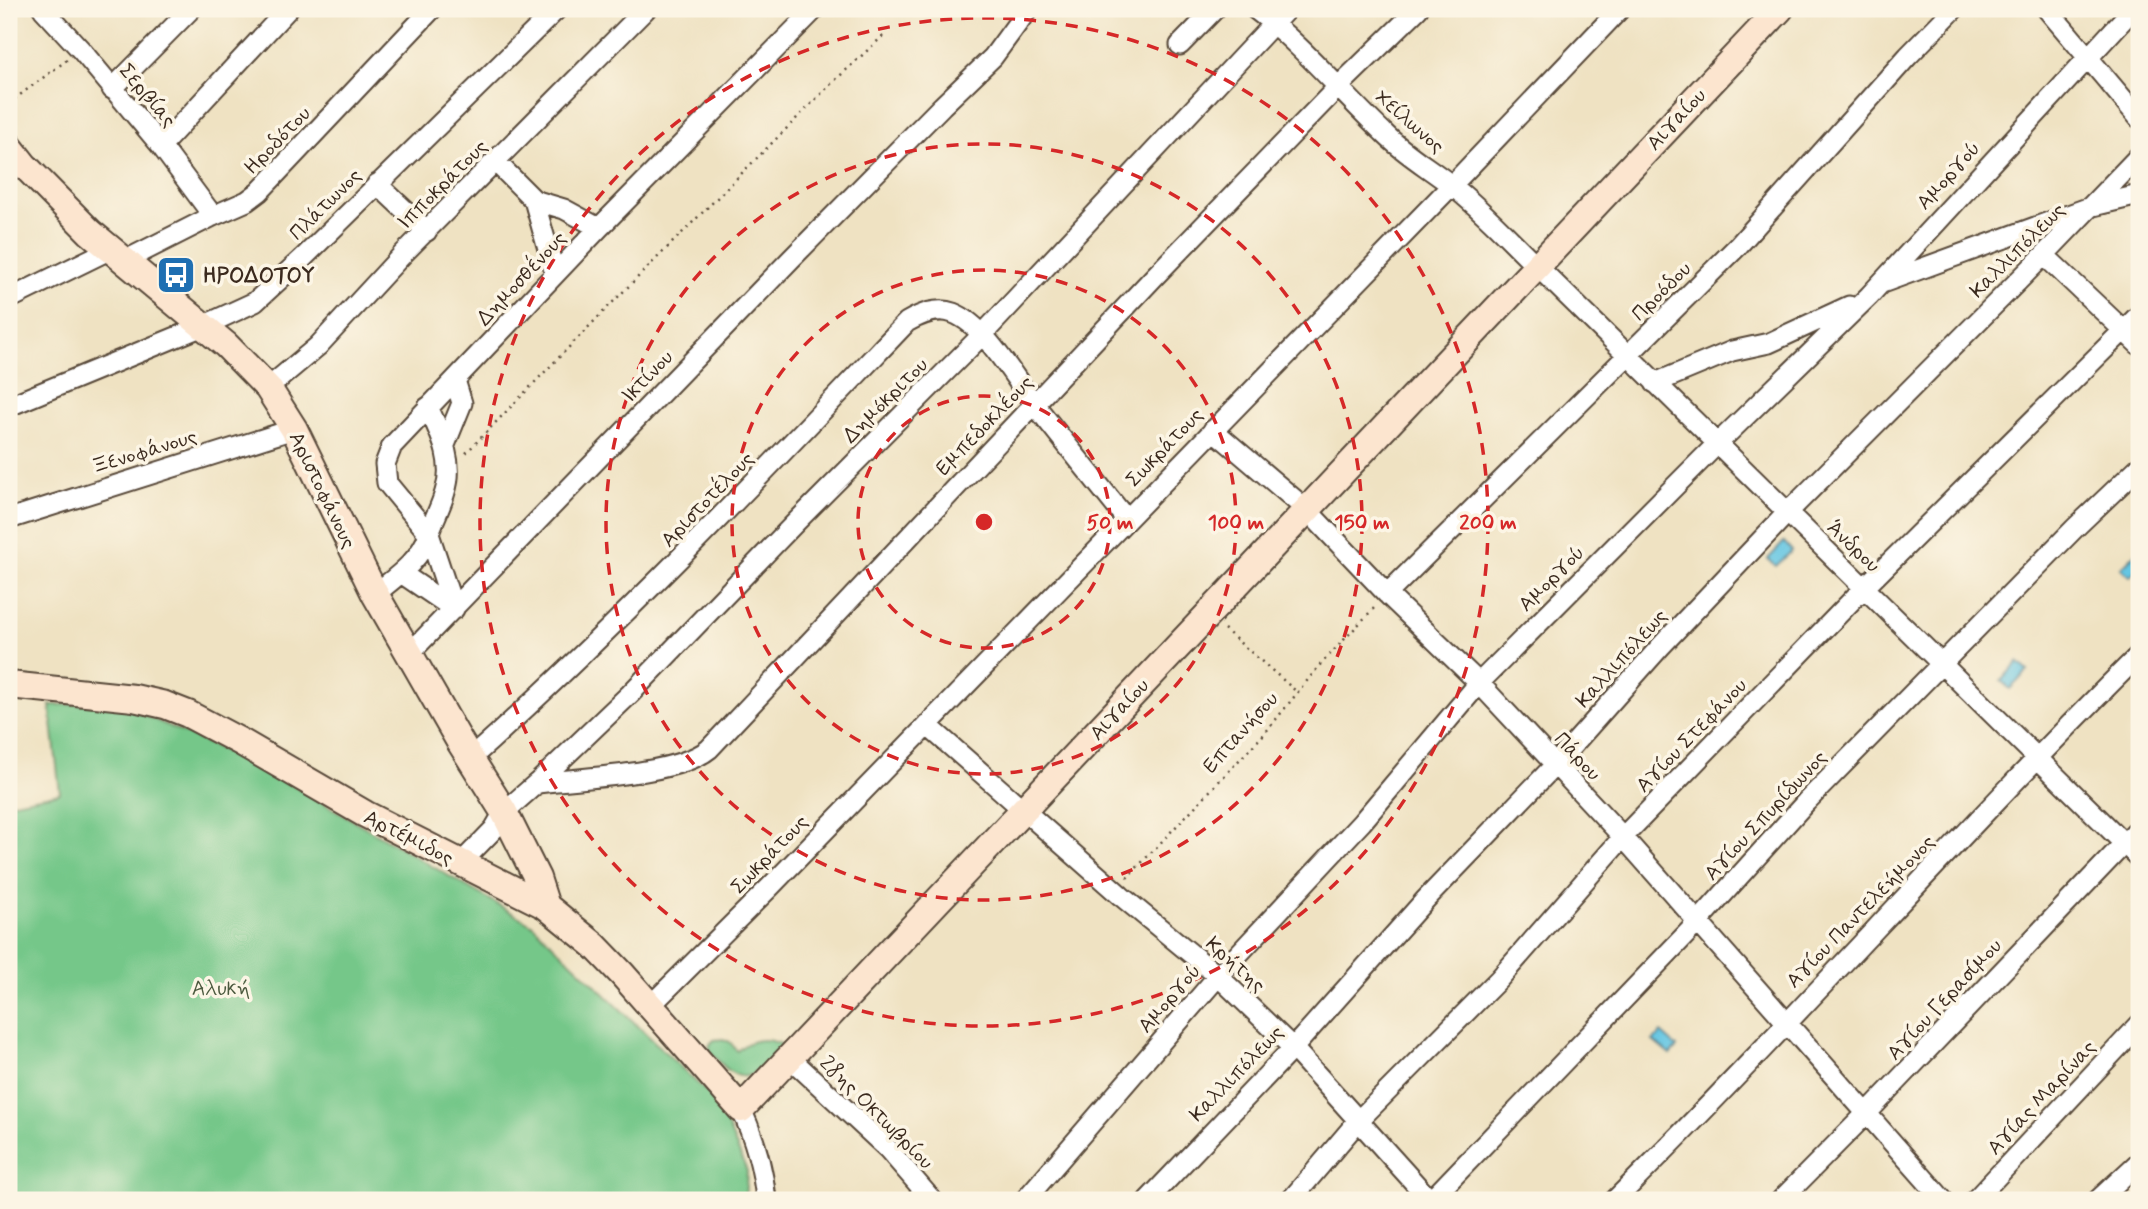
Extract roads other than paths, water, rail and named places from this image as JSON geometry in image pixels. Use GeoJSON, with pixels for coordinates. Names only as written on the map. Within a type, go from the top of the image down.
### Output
{"type":"FeatureCollection","features":[{"type":"Feature","properties":{"kind":"main road","name":"Αιγαίου"},"geometry":{"type":"LineString","coordinates":[[741,1109],[1780,9]]}},
{"type":"Feature","properties":{"kind":"main road","name":"Αριστοφάνους"},"geometry":{"type":"LineString","coordinates":[[9,145],[33,175],[90,232],[226,345],[268,388],[294,429],[375,594],[470,759],[505,811],[537,878],[546,906]]}},
{"type":"Feature","properties":{"kind":"main road","name":"Αρτέμιδος"},"geometry":{"type":"LineString","coordinates":[[9,685],[105,693],[142,699],[176,709],[230,736],[365,814],[546,906],[594,945],[741,1109]]}},
{"type":"Feature","properties":{"kind":"street"},"geometry":{"type":"LineString","coordinates":[[112,89],[191,9]]}},
{"type":"Feature","properties":{"kind":"street"},"geometry":{"type":"LineString","coordinates":[[161,145],[288,9]]}},
{"type":"Feature","properties":{"kind":"street","name":"Ηροδότου"},"geometry":{"type":"LineString","coordinates":[[9,299],[247,201],[259,192],[432,9]]}},
{"type":"Feature","properties":{"kind":"street","name":"Πλάτωνος"},"geometry":{"type":"LineString","coordinates":[[9,406],[203,327],[255,302],[557,9]]}},
{"type":"Feature","properties":{"kind":"street","name":"Ιπποκράτους"},"geometry":{"type":"LineString","coordinates":[[268,388],[318,346],[646,9]]}},
{"type":"Feature","properties":{"kind":"street","name":"Δημοσθένους"},"geometry":{"type":"LineString","coordinates":[[429,534],[387,483],[385,464],[392,446],[599,228],[815,9]]}},
{"type":"Feature","properties":{"kind":"street","name":"Ικτίνου"},"geometry":{"type":"LineString","coordinates":[[409,653],[791,258],[993,57],[1028,9]]}},
{"type":"Feature","properties":{"kind":"street"},"geometry":{"type":"LineString","coordinates":[[1180,45],[1215,9]]}},
{"type":"Feature","properties":{"kind":"street","name":"Χείλωνος"},"geometry":{"type":"LineString","coordinates":[[1255,9],[1339,86],[1383,133],[1452,186],[1537,266]]}},
{"type":"Feature","properties":{"kind":"street","name":"Δημόκριτου"},"geometry":{"type":"LineString","coordinates":[[461,863],[494,829],[505,811],[629,694],[983,334],[1287,9]]}},
{"type":"Feature","properties":{"kind":"street","name":"Εμπεδοκλέους"},"geometry":{"type":"LineString","coordinates":[[537,783],[618,775],[679,764],[702,755],[1339,86],[1418,9]]}},
{"type":"Feature","properties":{"kind":"street","name":"Σωκράτους"},"geometry":{"type":"LineString","coordinates":[[650,1006],[770,887],[1452,186],[1620,9]]}},
{"type":"Feature","properties":{"kind":"street","name":"Προόδου"},"geometry":{"type":"LineString","coordinates":[[1387,594],[1737,247],[1908,56],[1954,9]]}},
{"type":"Feature","properties":{"kind":"street"},"geometry":{"type":"LineString","coordinates":[[2047,9],[2139,118]]}},
{"type":"Feature","properties":{"kind":"street","name":"Αμοργού"},"geometry":{"type":"LineString","coordinates":[[1025,1200],[1218,976],[1362,822],[1479,684],[1879,284],[2133,9]]}},
{"type":"Feature","properties":{"kind":"street","name":"Σερβίας"},"geometry":{"type":"LineString","coordinates":[[50,11],[161,145],[213,216]]}},
{"type":"Feature","properties":{"kind":"street","name":"Καλλιπόλεως"},"geometry":{"type":"LineString","coordinates":[[1148,1200],[1293,1048],[1426,899],[1555,765],[1661,646],[1787,513],[2139,156]]}},
{"type":"Feature","properties":{"kind":"street"},"geometry":{"type":"LineString","coordinates":[[496,162],[534,200],[564,209],[599,228]]}},
{"type":"Feature","properties":{"kind":"street"},"geometry":{"type":"LineString","coordinates":[[377,184],[427,231]]}},
{"type":"Feature","properties":{"kind":"street"},"geometry":{"type":"LineString","coordinates":[[1656,383],[1732,351],[1769,344],[1838,312],[1879,284],[2093,205],[2139,195]]}},
{"type":"Feature","properties":{"kind":"street"},"geometry":{"type":"LineString","coordinates":[[534,200],[555,274]]}},
{"type":"Feature","properties":{"kind":"street"},"geometry":{"type":"LineString","coordinates":[[2044,255],[2139,345]]}},
{"type":"Feature","properties":{"kind":"street","name":"Άνδρου"},"geometry":{"type":"LineString","coordinates":[[1537,266],[2139,858]]}},
{"type":"Feature","properties":{"kind":"street","name":"Αριστοτέλους"},"geometry":{"type":"LineString","coordinates":[[470,759],[545,691],[674,565],[907,322],[921,314],[938,310],[954,313],[983,334],[1035,405],[1126,519]]}},
{"type":"Feature","properties":{"kind":"street","name":"Αγίου Στεφάνου"},"geometry":{"type":"LineString","coordinates":[[1291,1200],[1358,1121],[1499,979],[1623,837],[1864,588],[2139,315]]}},
{"type":"Feature","properties":{"kind":"street"},"geometry":{"type":"LineString","coordinates":[[445,445],[462,403],[455,380]]}},
{"type":"Feature","properties":{"kind":"street"},"geometry":{"type":"LineString","coordinates":[[375,594],[401,573],[424,549],[449,479],[445,445],[428,407]]}},
{"type":"Feature","properties":{"kind":"street","name":"Ξενοφάνους"},"geometry":{"type":"LineString","coordinates":[[9,519],[294,429]]}},
{"type":"Feature","properties":{"kind":"street","name":"Πάρου"},"geometry":{"type":"LineString","coordinates":[[1213,430],[1307,510],[1387,594],[1479,684],[1623,837],[1943,1200]]}},
{"type":"Feature","properties":{"kind":"street","name":"Αγίου Σπυρίδωνος"},"geometry":{"type":"LineString","coordinates":[[1430,1200],[1698,922],[1807,802],[2075,528],[2139,467]]}},
{"type":"Feature","properties":{"kind":"street"},"geometry":{"type":"LineString","coordinates":[[429,534],[454,609]]}},
{"type":"Feature","properties":{"kind":"street"},"geometry":{"type":"LineString","coordinates":[[401,573],[454,609]]}},
{"type":"Feature","properties":{"kind":"street","name":"Αγίου Παντελεήμονος"},"geometry":{"type":"LineString","coordinates":[[1615,1200],[1682,1134],[2036,757],[2139,655]]}},
{"type":"Feature","properties":{"kind":"street","name":"Κρήτης"},"geometry":{"type":"LineString","coordinates":[[927,725],[1115,890],[1218,976],[1293,1048],[1430,1200]]}},
{"type":"Feature","properties":{"kind":"street","name":"Αγίου Γερασίμου"},"geometry":{"type":"LineString","coordinates":[[1781,1200],[2139,828]]}},
{"type":"Feature","properties":{"kind":"street","name":"Αγίας Μαρίνας"},"geometry":{"type":"LineString","coordinates":[[1975,1200],[2139,1026]]}},
{"type":"Feature","properties":{"kind":"street","name":"28ης Οκτωβρίου"},"geometry":{"type":"LineString","coordinates":[[790,1058],[888,1149],[932,1200]]}},
{"type":"Feature","properties":{"kind":"street"},"geometry":{"type":"LineString","coordinates":[[741,1109],[763,1167],[766,1200]]}},
{"type":"Feature","properties":{"kind":"street"},"geometry":{"type":"LineString","coordinates":[[2098,1200],[2139,1162]]}},
{"type":"Feature","properties":{"kind":"water"},"geometry":{"type":"Polygon","coordinates":[[[1784,542],[1792,551],[1776,566],[1768,559],[1784,542]]]}},
{"type":"Feature","properties":{"kind":"water"},"geometry":{"type":"Polygon","coordinates":[[[2138,551],[2139,567],[2130,576],[2121,568],[2138,551]]]}},
{"type":"Feature","properties":{"kind":"water"},"geometry":{"type":"Polygon","coordinates":[[[2018,662],[2028,671],[2010,689],[2001,681],[2018,662]]]}},
{"type":"Feature","properties":{"kind":"water"},"geometry":{"type":"Polygon","coordinates":[[[1661,1033],[1677,1047],[1670,1055],[1653,1041],[1661,1033]]]}},
{"type":"Feature","properties":{"kind":"place","name":"ΗΡΟΔΟΤΟΥ"},"geometry":{"type":"Point","coordinates":[176,275]}},
{"type":"Feature","properties":{"kind":"park label","name":"Αλυκή"},"geometry":{"type":"Point","coordinates":[221,988]}}]}
